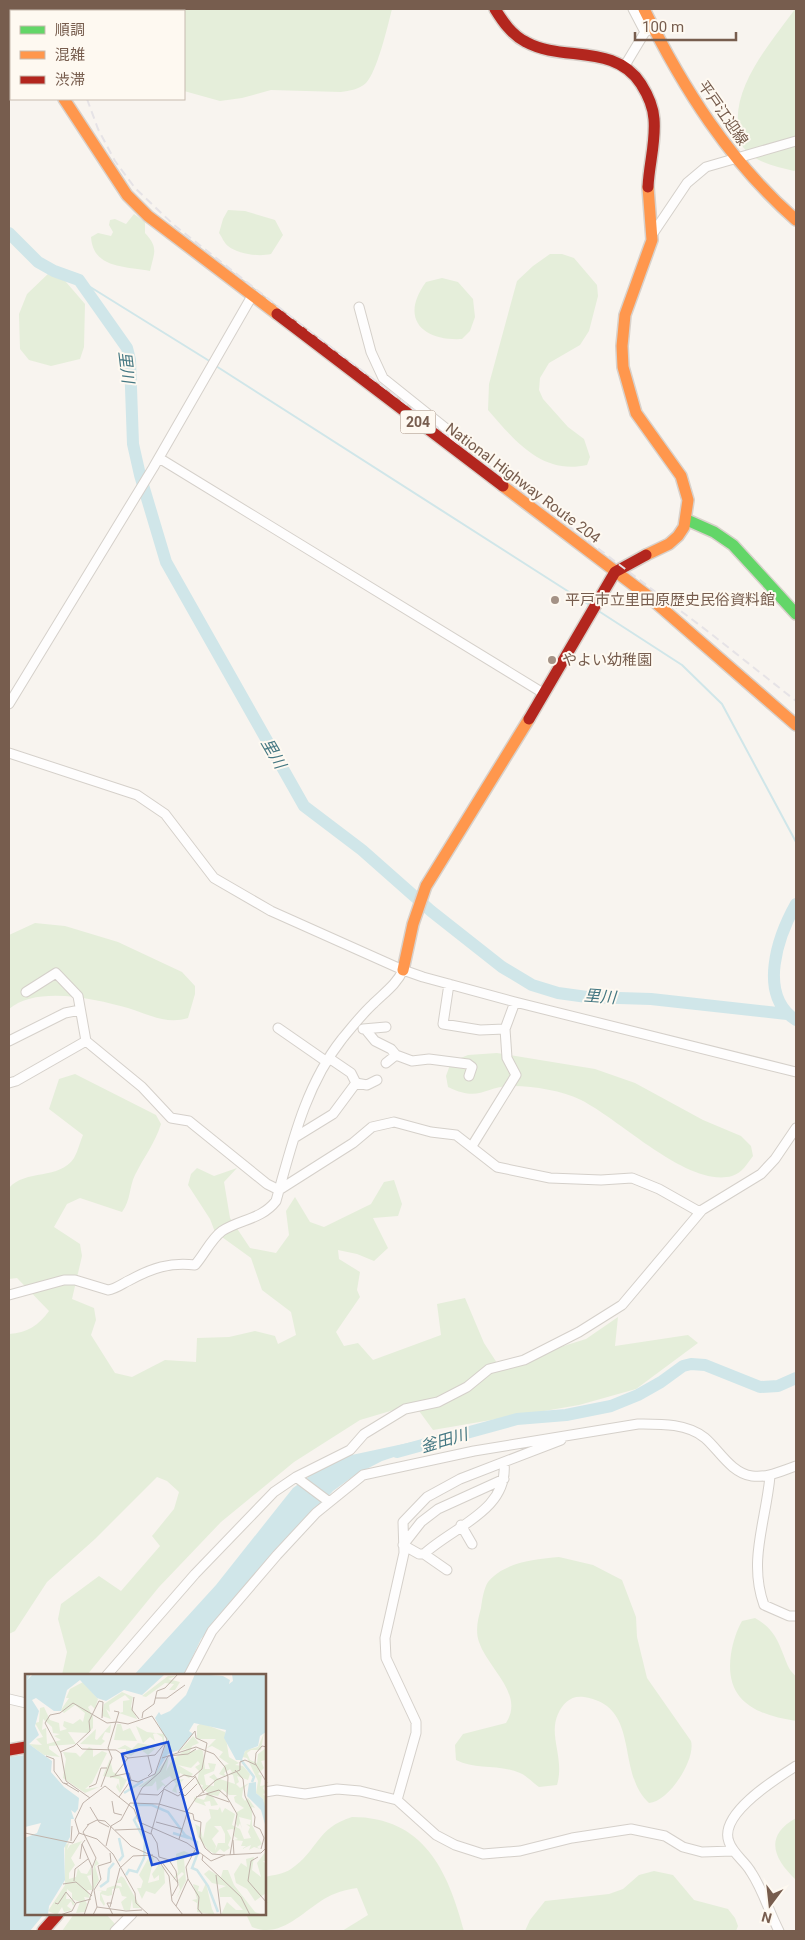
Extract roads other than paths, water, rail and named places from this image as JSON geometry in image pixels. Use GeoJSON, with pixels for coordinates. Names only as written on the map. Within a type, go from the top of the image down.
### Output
{"type":"FeatureCollection","features":[{"type":"Feature","properties":{"kind":"main road"},"geometry":{"type":"LineString","coordinates":[[403,970],[423,891],[616,572],[632,559],[670,545],[678,538],[687,520],[689,504],[685,486],[674,463],[641,422],[630,396],[621,349],[631,295],[651,248],[654,232],[648,197],[648,173],[654,141],[653,110],[648,94],[624,67],[601,56],[530,44],[510,30],[495,9]]}},
{"type":"Feature","properties":{"kind":"main road","name":"平戸江迎線"},"geometry":{"type":"LineString","coordinates":[[644,9],[649,30],[697,104],[760,187],[796,220]]}},
{"type":"Feature","properties":{"kind":"main road","name":"National Highway Route 204"},"geometry":{"type":"LineString","coordinates":[[65,100],[128,195],[140,208],[252,296],[648,596],[796,725]]}},
{"type":"Feature","properties":{"kind":"main road"},"geometry":{"type":"LineString","coordinates":[[687,520],[714,532],[733,545],[796,614]]}},
{"type":"Feature","properties":{"kind":"main road"},"geometry":{"type":"LineString","coordinates":[[9,1750],[25,1748]]}},
{"type":"Feature","properties":{"kind":"main road"},"geometry":{"type":"LineString","coordinates":[[43,1931],[57,1915]]}},
{"type":"Feature","properties":{"kind":"street"},"geometry":{"type":"LineString","coordinates":[[624,67],[649,30],[633,9]]}},
{"type":"Feature","properties":{"kind":"street"},"geometry":{"type":"LineString","coordinates":[[654,232],[687,183],[706,166],[735,156],[796,141]]}},
{"type":"Feature","properties":{"kind":"street"},"geometry":{"type":"LineString","coordinates":[[9,704],[159,458],[252,296]]}},
{"type":"Feature","properties":{"kind":"street"},"geometry":{"type":"LineString","coordinates":[[358,307],[377,370],[393,388],[453,434],[455,439],[453,448]]}},
{"type":"Feature","properties":{"kind":"street"},"geometry":{"type":"LineString","coordinates":[[159,458],[543,693]]}},
{"type":"Feature","properties":{"kind":"street"},"geometry":{"type":"LineString","coordinates":[[9,754],[137,795],[165,814],[214,878],[271,911],[403,970],[516,1002],[796,1072]]}},
{"type":"Feature","properties":{"kind":"street"},"geometry":{"type":"LineString","coordinates":[[9,1295],[64,1280],[75,1280],[113,1290],[161,1266],[179,1263],[195,1265],[222,1231],[259,1217],[269,1210],[276,1201],[294,1138],[315,1079],[354,1026],[395,983],[403,970]]}},
{"type":"Feature","properties":{"kind":"street"},"geometry":{"type":"LineString","coordinates":[[26,992],[56,973],[78,996],[86,1041],[142,1087],[171,1118],[189,1121],[267,1184],[279,1190]]}},
{"type":"Feature","properties":{"kind":"street"},"geometry":{"type":"LineString","coordinates":[[449,984],[443,1024],[480,1030],[505,1028]]}},
{"type":"Feature","properties":{"kind":"street"},"geometry":{"type":"LineString","coordinates":[[472,1146],[516,1075],[507,1058],[505,1028],[516,1002]]}},
{"type":"Feature","properties":{"kind":"street"},"geometry":{"type":"LineString","coordinates":[[9,1041],[65,1012],[80,1010]]}},
{"type":"Feature","properties":{"kind":"street"},"geometry":{"type":"LineString","coordinates":[[354,1026],[366,1030],[386,1027]]}},
{"type":"Feature","properties":{"kind":"street"},"geometry":{"type":"LineString","coordinates":[[278,1028],[351,1073],[356,1083]]}},
{"type":"Feature","properties":{"kind":"street"},"geometry":{"type":"LineString","coordinates":[[366,1030],[375,1041],[391,1049],[396,1055],[412,1061],[429,1059],[468,1064],[472,1067],[469,1076]]}},
{"type":"Feature","properties":{"kind":"street"},"geometry":{"type":"LineString","coordinates":[[9,1083],[16,1081],[86,1041]]}},
{"type":"Feature","properties":{"kind":"street"},"geometry":{"type":"LineString","coordinates":[[386,1063],[396,1055]]}},
{"type":"Feature","properties":{"kind":"street"},"geometry":{"type":"LineString","coordinates":[[356,1083],[367,1085],[377,1080]]}},
{"type":"Feature","properties":{"kind":"street"},"geometry":{"type":"LineString","coordinates":[[294,1138],[333,1114],[356,1083]]}},
{"type":"Feature","properties":{"kind":"street"},"geometry":{"type":"LineString","coordinates":[[279,1190],[353,1143],[372,1127],[390,1122],[456,1135],[497,1167],[550,1178],[601,1180],[632,1178],[659,1189],[689,1208],[698,1211],[702,1210]]}},
{"type":"Feature","properties":{"kind":"street"},"geometry":{"type":"LineString","coordinates":[[108,1674],[195,1574],[274,1492],[350,1450],[364,1434],[405,1409],[438,1402],[467,1387],[489,1369],[524,1360],[579,1332],[622,1305],[702,1210],[761,1174],[776,1160],[796,1128]]}},
{"type":"Feature","properties":{"kind":"street"},"geometry":{"type":"LineString","coordinates":[[190,1674],[212,1632],[278,1555],[327,1501],[363,1474],[474,1451],[638,1424],[664,1424],[703,1436],[739,1471],[751,1476],[770,1476],[796,1466]]}},
{"type":"Feature","properties":{"kind":"street"},"geometry":{"type":"LineString","coordinates":[[397,1800],[416,1733],[416,1722],[386,1658],[385,1638],[404,1553],[404,1522],[427,1497],[460,1479],[576,1434]]}},
{"type":"Feature","properties":{"kind":"street"},"geometry":{"type":"LineString","coordinates":[[424,1554],[488,1507],[497,1497],[504,1479],[504,1463]]}},
{"type":"Feature","properties":{"kind":"street"},"geometry":{"type":"LineString","coordinates":[[770,1476],[768,1499],[759,1539],[757,1585],[764,1605],[789,1616],[796,1616]]}},
{"type":"Feature","properties":{"kind":"street"},"geometry":{"type":"LineString","coordinates":[[299,1478],[327,1501]]}},
{"type":"Feature","properties":{"kind":"street"},"geometry":{"type":"LineString","coordinates":[[403,1545],[421,1522],[438,1508],[504,1479]]}},
{"type":"Feature","properties":{"kind":"street"},"geometry":{"type":"LineString","coordinates":[[461,1525],[472,1544]]}},
{"type":"Feature","properties":{"kind":"street"},"geometry":{"type":"LineString","coordinates":[[403,1545],[419,1554],[424,1554],[447,1570]]}},
{"type":"Feature","properties":{"kind":"street"},"geometry":{"type":"LineString","coordinates":[[9,1699],[25,1703]]}},
{"type":"Feature","properties":{"kind":"street"},"geometry":{"type":"LineString","coordinates":[[779,1931],[754,1877],[733,1850],[728,1837],[731,1825],[739,1811],[770,1782],[796,1766]]}},
{"type":"Feature","properties":{"kind":"street"},"geometry":{"type":"LineString","coordinates":[[266,1792],[277,1790],[305,1794],[337,1788],[360,1791],[397,1800],[436,1835],[455,1845],[483,1854],[520,1851],[580,1837],[631,1828],[665,1836],[684,1846],[702,1852],[733,1850]]}},
{"type":"Feature","properties":{"kind":"street"},"geometry":{"type":"LineString","coordinates":[[115,1931],[131,1915]]}},
{"type":"Feature","properties":{"kind":"waterway","name":"里川"},"geometry":{"type":"LineString","coordinates":[[9,233],[38,262],[54,271],[79,280],[127,348],[130,360],[133,444],[140,475],[166,562],[304,806],[362,850],[431,911],[502,967],[532,985],[558,993],[587,997],[651,999],[787,1014]]}},
{"type":"Feature","properties":{"kind":"waterway"},"geometry":{"type":"LineString","coordinates":[[79,280],[211,362]]}},
{"type":"Feature","properties":{"kind":"waterway"},"geometry":{"type":"LineString","coordinates":[[216,366],[591,606]]}},
{"type":"Feature","properties":{"kind":"waterway"},"geometry":{"type":"LineString","coordinates":[[597,610],[682,665],[722,704],[796,842]]}},
{"type":"Feature","properties":{"kind":"waterway","name":"釜田川"},"geometry":{"type":"LineString","coordinates":[[796,904],[789,917],[778,948],[774,981],[777,996],[784,1009],[796,1020]]}},
{"type":"Feature","properties":{"kind":"waterway","name":"釜田川"},"geometry":{"type":"LineString","coordinates":[[397,1452],[517,1419],[566,1415],[611,1406],[638,1395],[661,1382],[683,1366],[691,1364],[705,1365],[760,1387],[778,1386],[796,1378]]}},
{"type":"Feature","properties":{"kind":"railway"},"geometry":{"type":"LineString","coordinates":[[87,100],[98,129],[115,161],[135,188],[174,225],[299,323],[710,633],[796,701]]}},
{"type":"Feature","properties":{"kind":"place","name":"平戸市立里田原歴史民俗資料館"},"geometry":{"type":"Point","coordinates":[555,600]}},
{"type":"Feature","properties":{"kind":"place","name":"やよい幼稚園"},"geometry":{"type":"Point","coordinates":[552,660]}}]}
